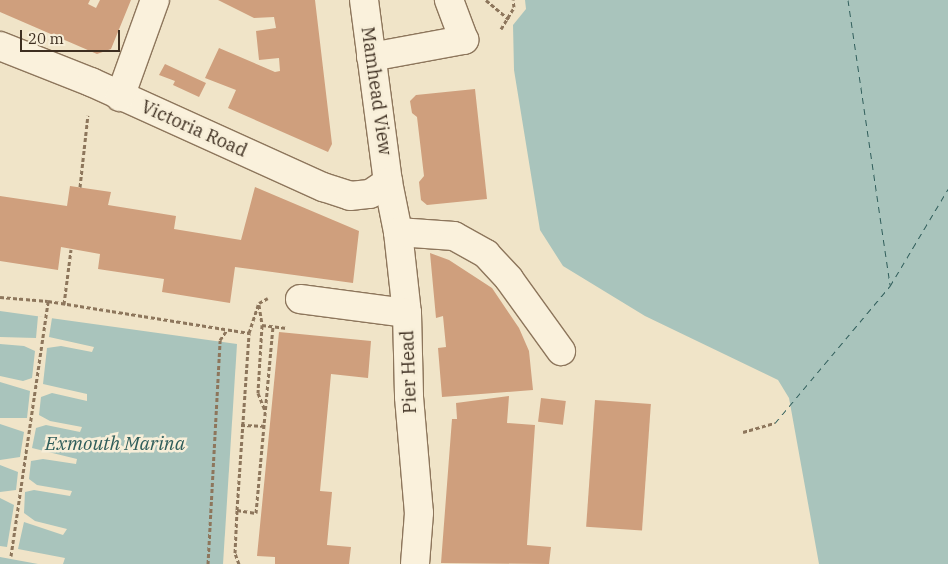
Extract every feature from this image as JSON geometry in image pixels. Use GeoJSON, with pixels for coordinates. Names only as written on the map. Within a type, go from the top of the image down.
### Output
{"type":"FeatureCollection","features":[{"type":"Feature","properties":{"kind":"street"},"geometry":{"type":"LineString","coordinates":[[120,97],[155,0]]}},
{"type":"Feature","properties":{"kind":"street","name":"Mamhead View"},"geometry":{"type":"LineString","coordinates":[[364,0],[388,182]]}},
{"type":"Feature","properties":{"kind":"street"},"geometry":{"type":"LineString","coordinates":[[371,57],[464,40],[449,0]]}},
{"type":"Feature","properties":{"kind":"street","name":"Victoria Road"},"geometry":{"type":"LineString","coordinates":[[0,46],[91,82],[120,97],[350,196],[370,194],[388,182]]}},
{"type":"Feature","properties":{"kind":"street","name":"Pier Head"},"geometry":{"type":"LineString","coordinates":[[388,182],[398,232],[407,313],[409,396],[419,513],[415,564]]}},
{"type":"Feature","properties":{"kind":"street"},"geometry":{"type":"LineString","coordinates":[[398,232],[454,236],[486,254],[509,279],[561,351]]}},
{"type":"Feature","properties":{"kind":"street"},"geometry":{"type":"LineString","coordinates":[[300,299],[407,313]]}},
{"type":"Feature","properties":{"kind":"path"},"geometry":{"type":"LineString","coordinates":[[486,0],[509,19]]}},
{"type":"Feature","properties":{"kind":"path"},"geometry":{"type":"LineString","coordinates":[[502,29],[514,7],[513,0]]}},
{"type":"Feature","properties":{"kind":"path"},"geometry":{"type":"LineString","coordinates":[[80,187],[91,82]]}},
{"type":"Feature","properties":{"kind":"path"},"geometry":{"type":"LineString","coordinates":[[64,304],[71,249]]}},
{"type":"Feature","properties":{"kind":"path"},"geometry":{"type":"LineString","coordinates":[[0,296],[48,301],[249,333]]}},
{"type":"Feature","properties":{"kind":"path"},"geometry":{"type":"LineString","coordinates":[[239,564],[235,553],[241,425],[249,333],[259,303],[274,296],[300,299]]}},
{"type":"Feature","properties":{"kind":"path"},"geometry":{"type":"LineString","coordinates":[[11,556],[48,301]]}},
{"type":"Feature","properties":{"kind":"path"},"geometry":{"type":"LineString","coordinates":[[259,303],[262,325],[258,393],[265,410]]}},
{"type":"Feature","properties":{"kind":"path"},"geometry":{"type":"LineString","coordinates":[[237,510],[256,513],[273,326]]}},
{"type":"Feature","properties":{"kind":"path"},"geometry":{"type":"LineString","coordinates":[[208,564],[220,340],[228,330]]}},
{"type":"Feature","properties":{"kind":"path"},"geometry":{"type":"LineString","coordinates":[[744,432],[775,423]]}},
{"type":"Feature","properties":{"kind":"path"},"geometry":{"type":"LineString","coordinates":[[241,425],[264,426]]}},
{"type":"Feature","properties":{"kind":"water"},"geometry":{"type":"Polygon","coordinates":[[[525,0],[948,0],[948,564],[819,564],[789,398],[778,380],[645,316],[563,266],[540,230],[514,70],[513,25],[526,9],[525,0]]]}},
{"type":"Feature","properties":{"kind":"water","name":"Exmouth Marina"},"geometry":{"type":"Polygon","coordinates":[[[0,311],[237,344],[223,564],[0,564],[0,311]]]}},
{"type":"Feature","properties":{"kind":"pier"},"geometry":{"type":"Polygon","coordinates":[[[38,316],[52,318],[49,337],[94,347],[92,352],[61,346],[47,348],[43,384],[87,394],[87,401],[52,393],[41,397],[39,415],[50,421],[82,427],[80,432],[46,425],[36,428],[32,448],[77,459],[76,464],[43,459],[31,461],[29,479],[37,485],[72,491],[70,496],[34,490],[25,492],[24,513],[35,521],[67,529],[63,535],[24,522],[18,549],[65,558],[63,564],[38,564],[0,557],[0,546],[7,547],[14,505],[0,498],[0,492],[16,490],[18,472],[0,465],[0,460],[20,457],[24,432],[0,424],[0,418],[27,418],[30,391],[0,382],[0,376],[23,381],[32,378],[35,351],[24,346],[0,344],[0,337],[36,338],[38,316]]]}},
{"type":"Feature","properties":{"kind":"building"},"geometry":{"type":"Polygon","coordinates":[[[0,0],[90,0],[88,4],[96,8],[100,0],[131,0],[111,49],[97,54],[0,12],[0,0]]]}},
{"type":"Feature","properties":{"kind":"building"},"geometry":{"type":"Polygon","coordinates":[[[218,0],[315,0],[332,144],[328,152],[228,108],[236,90],[205,78],[219,48],[275,72],[280,71],[279,58],[259,60],[256,31],[276,28],[274,17],[254,18],[218,0]]]}},
{"type":"Feature","properties":{"kind":"building"},"geometry":{"type":"Polygon","coordinates":[[[165,64],[206,83],[199,97],[173,85],[175,81],[159,75],[165,64]]]}},
{"type":"Feature","properties":{"kind":"building"},"geometry":{"type":"Polygon","coordinates":[[[475,89],[487,199],[427,205],[421,200],[419,182],[424,176],[417,117],[412,113],[410,101],[416,95],[475,89]]]}},
{"type":"Feature","properties":{"kind":"building"},"geometry":{"type":"Polygon","coordinates":[[[70,186],[111,192],[108,205],[176,216],[174,229],[241,240],[255,187],[359,231],[353,283],[235,267],[230,303],[162,292],[164,279],[98,269],[100,254],[61,247],[58,270],[0,261],[0,196],[67,206],[70,186]]]}},
{"type":"Feature","properties":{"kind":"building"},"geometry":{"type":"Polygon","coordinates":[[[430,253],[449,260],[492,288],[519,328],[529,351],[533,390],[442,397],[438,348],[446,347],[443,316],[436,318],[430,253]]]}},
{"type":"Feature","properties":{"kind":"building"},"geometry":{"type":"Polygon","coordinates":[[[279,332],[371,341],[368,378],[331,374],[320,491],[332,492],[327,545],[351,547],[349,564],[275,564],[275,557],[257,556],[279,332]]]}},
{"type":"Feature","properties":{"kind":"building"},"geometry":{"type":"Polygon","coordinates":[[[509,396],[507,423],[535,425],[527,545],[551,547],[549,564],[441,563],[452,419],[457,419],[456,403],[509,396]]]}},
{"type":"Feature","properties":{"kind":"building"},"geometry":{"type":"Polygon","coordinates":[[[541,398],[566,401],[563,425],[538,422],[541,398]]]}},
{"type":"Feature","properties":{"kind":"building"},"geometry":{"type":"Polygon","coordinates":[[[595,400],[651,404],[642,531],[586,527],[595,400]]]}},
{"type":"Feature","properties":{"kind":"ferry route"},"geometry":{"type":"LineString","coordinates":[[848,0],[890,285]]}},
{"type":"Feature","properties":{"kind":"ferry route"},"geometry":{"type":"LineString","coordinates":[[775,423],[890,286],[948,189]]}}]}
